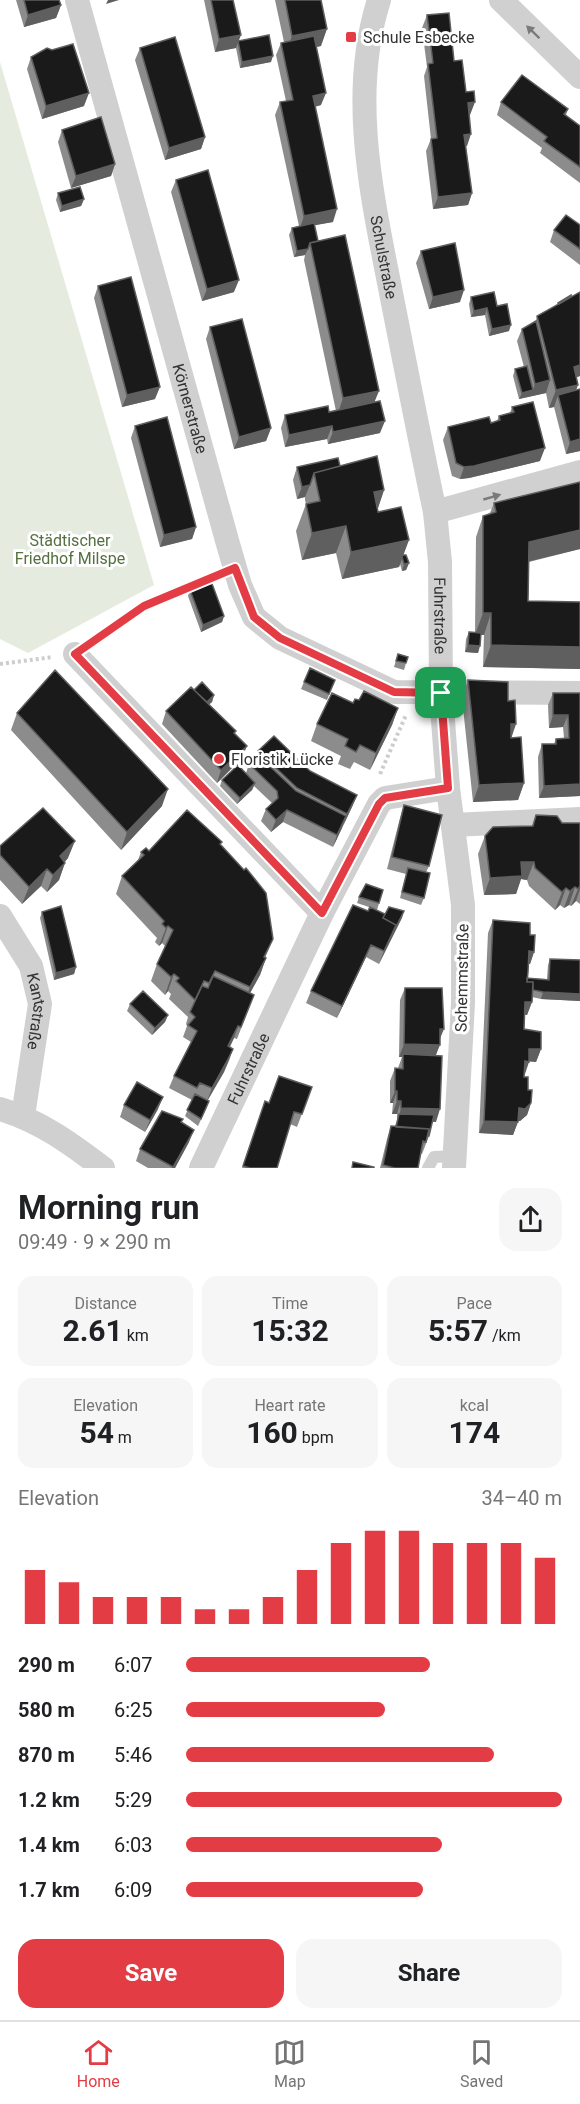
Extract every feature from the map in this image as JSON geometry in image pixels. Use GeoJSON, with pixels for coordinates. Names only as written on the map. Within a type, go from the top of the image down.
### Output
{"type":"FeatureCollection","features":[{"type":"Feature","properties":{"kind":"street","name":"Körnerstraße"},"geometry":{"type":"LineString","coordinates":[[77,0],[235,568],[254,617],[280,638],[394,692],[580,693]]}},
{"type":"Feature","properties":{"kind":"street","name":"Schulstraße"},"geometry":{"type":"LineString","coordinates":[[379,0],[367,50],[364,90],[366,143],[373,200],[435,512]]}},
{"type":"Feature","properties":{"kind":"street"},"geometry":{"type":"LineString","coordinates":[[501,0],[580,77]]}},
{"type":"Feature","properties":{"kind":"street"},"geometry":{"type":"LineString","coordinates":[[435,512],[580,472]]}},
{"type":"Feature","properties":{"kind":"street","name":"Fuhrstraße"},"geometry":{"type":"LineString","coordinates":[[435,512],[440,562],[441,693],[448,788]]}},
{"type":"Feature","properties":{"kind":"street"},"geometry":{"type":"LineString","coordinates":[[75,654],[322,913]]}},
{"type":"Feature","properties":{"kind":"street"},"geometry":{"type":"LineString","coordinates":[[379,804],[385,798],[448,788]]}},
{"type":"Feature","properties":{"kind":"street","name":"Schemmstraße"},"geometry":{"type":"LineString","coordinates":[[448,788],[463,905],[464,1003],[454,1162]]}},
{"type":"Feature","properties":{"kind":"street","name":"Fuhrstraße"},"geometry":{"type":"LineString","coordinates":[[201,1168],[322,913],[379,804]]}},
{"type":"Feature","properties":{"kind":"street"},"geometry":{"type":"LineString","coordinates":[[453,825],[580,819]]}},
{"type":"Feature","properties":{"kind":"street","name":"Kantstraße"},"geometry":{"type":"LineString","coordinates":[[0,916],[31,966],[40,1004],[23,1116]]}},
{"type":"Feature","properties":{"kind":"street"},"geometry":{"type":"LineString","coordinates":[[0,1109],[23,1116],[60,1135],[103,1168]]}},
{"type":"Feature","properties":{"kind":"lane"},"geometry":{"type":"LineString","coordinates":[[428,1168],[434,1157],[454,1162]]}},
{"type":"Feature","properties":{"kind":"path"},"geometry":{"type":"LineString","coordinates":[[0,664],[75,654],[144,606],[235,568]]}},
{"type":"Feature","properties":{"kind":"path"},"geometry":{"type":"LineString","coordinates":[[379,804],[378,780],[415,692]]}},
{"type":"Feature","properties":{"kind":"green space","name":"Städtischer Friedhof Milspe"},"geometry":{"type":"Polygon","coordinates":[[[0,62],[154,585],[28,653],[0,639],[0,62]]]}},
{"type":"Feature","properties":{"kind":"building"},"geometry":{"type":"Polygon","coordinates":[[[24,0],[59,0],[61,5],[28,15],[24,0]]]}},
{"type":"Feature","properties":{"kind":"building"},"geometry":{"type":"Polygon","coordinates":[[[211,0],[233,0],[241,35],[219,39],[211,0]]]}},
{"type":"Feature","properties":{"kind":"building"},"geometry":{"type":"Polygon","coordinates":[[[285,0],[321,0],[327,29],[292,36],[285,0]]]}},
{"type":"Feature","properties":{"kind":"building"},"geometry":{"type":"Polygon","coordinates":[[[449,13],[454,61],[462,60],[466,92],[474,91],[475,102],[468,103],[471,134],[464,135],[472,193],[438,197],[431,139],[437,138],[428,64],[433,63],[427,15],[449,13]]]}},
{"type":"Feature","properties":{"kind":"building"},"geometry":{"type":"Polygon","coordinates":[[[269,35],[273,56],[242,62],[238,41],[269,35]]]}},
{"type":"Feature","properties":{"kind":"building"},"geometry":{"type":"Polygon","coordinates":[[[314,36],[326,93],[313,96],[337,209],[304,216],[280,102],[293,100],[281,43],[314,36]]]}},
{"type":"Feature","properties":{"kind":"building"},"geometry":{"type":"Polygon","coordinates":[[[175,37],[205,137],[169,148],[140,48],[175,37]]]}},
{"type":"Feature","properties":{"kind":"building"},"geometry":{"type":"Polygon","coordinates":[[[73,44],[89,93],[46,106],[31,57],[47,48],[52,50],[73,44]]]}},
{"type":"Feature","properties":{"kind":"building"},"geometry":{"type":"Polygon","coordinates":[[[522,75],[568,109],[564,114],[580,126],[580,167],[544,141],[547,137],[501,102],[522,75]]]}},
{"type":"Feature","properties":{"kind":"building"},"geometry":{"type":"Polygon","coordinates":[[[101,117],[115,164],[76,176],[62,130],[101,117]]]}},
{"type":"Feature","properties":{"kind":"building"},"geometry":{"type":"Polygon","coordinates":[[[208,170],[239,280],[207,289],[176,180],[208,170]]]}},
{"type":"Feature","properties":{"kind":"building"},"geometry":{"type":"Polygon","coordinates":[[[80,187],[84,199],[62,206],[58,193],[80,187]]]}},
{"type":"Feature","properties":{"kind":"building"},"geometry":{"type":"Polygon","coordinates":[[[566,215],[580,225],[580,249],[554,230],[566,215]]]}},
{"type":"Feature","properties":{"kind":"building"},"geometry":{"type":"Polygon","coordinates":[[[314,223],[318,241],[310,243],[308,249],[297,251],[292,228],[314,223]]]}},
{"type":"Feature","properties":{"kind":"building"},"geometry":{"type":"Polygon","coordinates":[[[345,235],[379,391],[343,398],[310,243],[345,235]]]}},
{"type":"Feature","properties":{"kind":"building"},"geometry":{"type":"Polygon","coordinates":[[[455,243],[464,290],[433,297],[421,251],[455,243]]]}},
{"type":"Feature","properties":{"kind":"building"},"geometry":{"type":"Polygon","coordinates":[[[131,277],[160,387],[127,395],[98,286],[131,277]]]}},
{"type":"Feature","properties":{"kind":"building"},"geometry":{"type":"Polygon","coordinates":[[[494,292],[497,306],[507,304],[511,325],[492,329],[487,308],[474,311],[471,297],[494,292]]]}},
{"type":"Feature","properties":{"kind":"building"},"geometry":{"type":"Polygon","coordinates":[[[580,292],[580,365],[574,367],[578,385],[556,390],[537,316],[580,292]]]}},
{"type":"Feature","properties":{"kind":"building"},"geometry":{"type":"Polygon","coordinates":[[[242,319],[271,428],[239,437],[210,327],[242,319]]]}},
{"type":"Feature","properties":{"kind":"building"},"geometry":{"type":"Polygon","coordinates":[[[536,321],[550,380],[535,384],[522,329],[536,321]]]}},
{"type":"Feature","properties":{"kind":"building"},"geometry":{"type":"Polygon","coordinates":[[[527,366],[533,390],[522,393],[515,369],[527,366]]]}},
{"type":"Feature","properties":{"kind":"building"},"geometry":{"type":"Polygon","coordinates":[[[580,389],[580,439],[570,442],[558,395],[580,389]]]}},
{"type":"Feature","properties":{"kind":"building"},"geometry":{"type":"Polygon","coordinates":[[[380,401],[385,421],[333,432],[332,426],[289,435],[285,415],[328,406],[329,412],[380,401]]]}},
{"type":"Feature","properties":{"kind":"building"},"geometry":{"type":"Polygon","coordinates":[[[533,402],[545,448],[474,466],[464,467],[456,463],[448,427],[489,417],[491,423],[500,420],[499,416],[514,412],[512,407],[533,402]]]}},
{"type":"Feature","properties":{"kind":"building"},"geometry":{"type":"Polygon","coordinates":[[[167,417],[196,527],[164,535],[135,426],[167,417]]]}},
{"type":"Feature","properties":{"kind":"building"},"geometry":{"type":"Polygon","coordinates":[[[377,456],[384,490],[374,492],[378,512],[401,507],[409,540],[351,552],[346,526],[312,533],[306,504],[320,501],[314,473],[377,456]]]}},
{"type":"Feature","properties":{"kind":"building"},"geometry":{"type":"Polygon","coordinates":[[[338,458],[340,466],[314,473],[310,485],[302,487],[297,467],[338,458]]]}},
{"type":"Feature","properties":{"kind":"building"},"geometry":{"type":"Polygon","coordinates":[[[580,482],[580,530],[529,542],[528,601],[580,602],[580,647],[491,645],[491,613],[483,613],[483,516],[496,512],[494,503],[580,482]]]}},
{"type":"Feature","properties":{"kind":"building"},"geometry":{"type":"Polygon","coordinates":[[[403,555],[406,555],[409,563],[404,564],[403,555]]]}},
{"type":"Feature","properties":{"kind":"building"},"geometry":{"type":"Polygon","coordinates":[[[211,581],[224,616],[203,625],[190,590],[211,581]]]}},
{"type":"Feature","properties":{"kind":"building"},"geometry":{"type":"Polygon","coordinates":[[[469,632],[481,633],[480,646],[468,645],[469,632]]]}},
{"type":"Feature","properties":{"kind":"building"},"geometry":{"type":"Polygon","coordinates":[[[398,654],[408,657],[406,663],[396,661],[398,654]]]}},
{"type":"Feature","properties":{"kind":"building"},"geometry":{"type":"Polygon","coordinates":[[[310,668],[335,680],[329,694],[304,682],[310,668]]]}},
{"type":"Feature","properties":{"kind":"building"},"geometry":{"type":"Polygon","coordinates":[[[55,670],[168,789],[127,832],[17,713],[55,670]]]}},
{"type":"Feature","properties":{"kind":"building"},"geometry":{"type":"Polygon","coordinates":[[[468,680],[508,682],[508,701],[515,700],[516,724],[511,724],[511,738],[521,737],[524,783],[479,785],[468,680]]]}},
{"type":"Feature","properties":{"kind":"building"},"geometry":{"type":"Polygon","coordinates":[[[202,682],[214,695],[207,702],[194,690],[202,682]]]}},
{"type":"Feature","properties":{"kind":"building"},"geometry":{"type":"Polygon","coordinates":[[[191,687],[236,731],[234,733],[247,746],[221,770],[166,711],[191,687]]]}},
{"type":"Feature","properties":{"kind":"building"},"geometry":{"type":"Polygon","coordinates":[[[364,691],[398,708],[376,753],[360,745],[356,752],[345,746],[348,739],[317,724],[332,693],[353,703],[355,699],[359,700],[364,691]]]}},
{"type":"Feature","properties":{"kind":"building"},"geometry":{"type":"Polygon","coordinates":[[[553,693],[580,693],[580,784],[544,786],[542,744],[556,744],[556,739],[569,738],[568,715],[553,715],[553,693]]]}},
{"type":"Feature","properties":{"kind":"building"},"geometry":{"type":"Polygon","coordinates":[[[274,736],[310,771],[357,795],[347,814],[297,788],[258,751],[274,736]]]}},
{"type":"Feature","properties":{"kind":"building"},"geometry":{"type":"Polygon","coordinates":[[[258,755],[296,791],[346,816],[337,835],[287,810],[276,820],[266,809],[278,798],[277,791],[249,764],[258,755]]]}},
{"type":"Feature","properties":{"kind":"building"},"geometry":{"type":"Polygon","coordinates":[[[238,765],[255,783],[240,798],[222,780],[238,765]]]}},
{"type":"Feature","properties":{"kind":"building"},"geometry":{"type":"Polygon","coordinates":[[[404,805],[442,815],[429,866],[392,857],[404,805]]]}},
{"type":"Feature","properties":{"kind":"building"},"geometry":{"type":"Polygon","coordinates":[[[43,808],[75,841],[60,856],[65,863],[53,875],[47,869],[29,887],[0,855],[0,846],[43,808]]]}},
{"type":"Feature","properties":{"kind":"building"},"geometry":{"type":"Polygon","coordinates":[[[187,810],[222,842],[220,844],[244,870],[246,868],[266,893],[273,939],[264,957],[266,958],[250,987],[215,971],[209,983],[204,981],[195,1000],[176,981],[179,978],[174,974],[171,977],[157,964],[173,930],[162,924],[164,921],[122,876],[144,855],[141,852],[146,848],[149,851],[187,810]]]}},
{"type":"Feature","properties":{"kind":"building"},"geometry":{"type":"Polygon","coordinates":[[[536,815],[557,816],[562,823],[580,823],[580,886],[578,889],[575,887],[570,891],[566,888],[562,892],[535,868],[534,862],[521,862],[522,876],[490,878],[485,836],[493,827],[533,826],[536,815]]]}},
{"type":"Feature","properties":{"kind":"building"},"geometry":{"type":"Polygon","coordinates":[[[408,868],[430,873],[424,898],[402,892],[408,868]]]}},
{"type":"Feature","properties":{"kind":"building"},"geometry":{"type":"Polygon","coordinates":[[[366,884],[383,890],[379,903],[359,897],[366,884]]]}},
{"type":"Feature","properties":{"kind":"building"},"geometry":{"type":"Polygon","coordinates":[[[353,905],[368,911],[370,907],[385,914],[383,918],[396,925],[384,951],[371,945],[342,1006],[311,991],[353,905]]]}},
{"type":"Feature","properties":{"kind":"building"},"geometry":{"type":"Polygon","coordinates":[[[61,906],[76,967],[56,973],[42,912],[61,906]]]}},
{"type":"Feature","properties":{"kind":"building"},"geometry":{"type":"Polygon","coordinates":[[[389,907],[404,911],[394,931],[396,925],[383,918],[389,907]]]}},
{"type":"Feature","properties":{"kind":"building"},"geometry":{"type":"Polygon","coordinates":[[[493,920],[530,923],[530,935],[535,935],[534,952],[529,951],[527,982],[533,982],[532,1002],[525,1002],[524,1029],[541,1032],[541,1049],[529,1049],[529,1062],[525,1061],[524,1077],[528,1077],[528,1090],[532,1090],[531,1103],[525,1109],[519,1108],[518,1122],[484,1121],[493,920]]]}},
{"type":"Feature","properties":{"kind":"building"},"geometry":{"type":"Polygon","coordinates":[[[550,959],[580,960],[580,994],[533,990],[533,982],[527,982],[527,978],[549,980],[550,959]]]}},
{"type":"Feature","properties":{"kind":"building"},"geometry":{"type":"Polygon","coordinates":[[[213,976],[254,995],[241,1027],[238,1026],[228,1046],[233,1049],[212,1088],[200,1083],[197,1088],[174,1076],[197,1031],[188,1025],[195,1017],[190,1012],[202,986],[208,988],[213,976]]]}},
{"type":"Feature","properties":{"kind":"building"},"geometry":{"type":"Polygon","coordinates":[[[405,988],[442,988],[444,1029],[440,1029],[440,1045],[404,1044],[405,988]]]}},
{"type":"Feature","properties":{"kind":"building"},"geometry":{"type":"Polygon","coordinates":[[[143,991],[168,1015],[155,1028],[130,1004],[143,991]]]}},
{"type":"Feature","properties":{"kind":"building"},"geometry":{"type":"Polygon","coordinates":[[[403,1054],[442,1056],[440,1109],[401,1108],[401,1101],[397,1101],[397,1091],[395,1091],[395,1068],[403,1069],[403,1054]]]}},
{"type":"Feature","properties":{"kind":"building"},"geometry":{"type":"Polygon","coordinates":[[[279,1076],[312,1087],[302,1114],[294,1112],[277,1168],[243,1166],[265,1101],[269,1103],[279,1076]]]}},
{"type":"Feature","properties":{"kind":"building"},"geometry":{"type":"Polygon","coordinates":[[[137,1082],[163,1097],[150,1120],[124,1105],[137,1082]]]}},
{"type":"Feature","properties":{"kind":"building"},"geometry":{"type":"Polygon","coordinates":[[[195,1094],[209,1101],[201,1119],[187,1110],[195,1094]]]}},
{"type":"Feature","properties":{"kind":"building"},"geometry":{"type":"Polygon","coordinates":[[[162,1111],[183,1119],[181,1122],[194,1130],[173,1167],[140,1149],[162,1111]]]}},
{"type":"Feature","properties":{"kind":"building"},"geometry":{"type":"Polygon","coordinates":[[[399,1114],[434,1115],[429,1136],[429,1129],[396,1127],[399,1114]]]}},
{"type":"Feature","properties":{"kind":"building"},"geometry":{"type":"Polygon","coordinates":[[[391,1126],[429,1129],[426,1142],[423,1141],[418,1168],[395,1168],[383,1165],[391,1126]]]}},
{"type":"Feature","properties":{"kind":"building"},"geometry":{"type":"Polygon","coordinates":[[[353,1162],[374,1167],[374,1168],[352,1168],[353,1162]]]}},
{"type":"Feature","properties":{"kind":"place","name":"Schule Esbecke"},"geometry":{"type":"Point","coordinates":[351,37]}},
{"type":"Feature","properties":{"kind":"place","name":"Floristik Lücke"},"geometry":{"type":"Point","coordinates":[219,759]}},
{"type":"Feature","properties":{"kind":"route"},"geometry":{"type":"LineString","coordinates":[[235,568],[254,617],[280,638],[394,692],[441,693],[448,788],[385,798],[379,804],[322,913],[75,654],[144,606],[235,568]]}}]}
